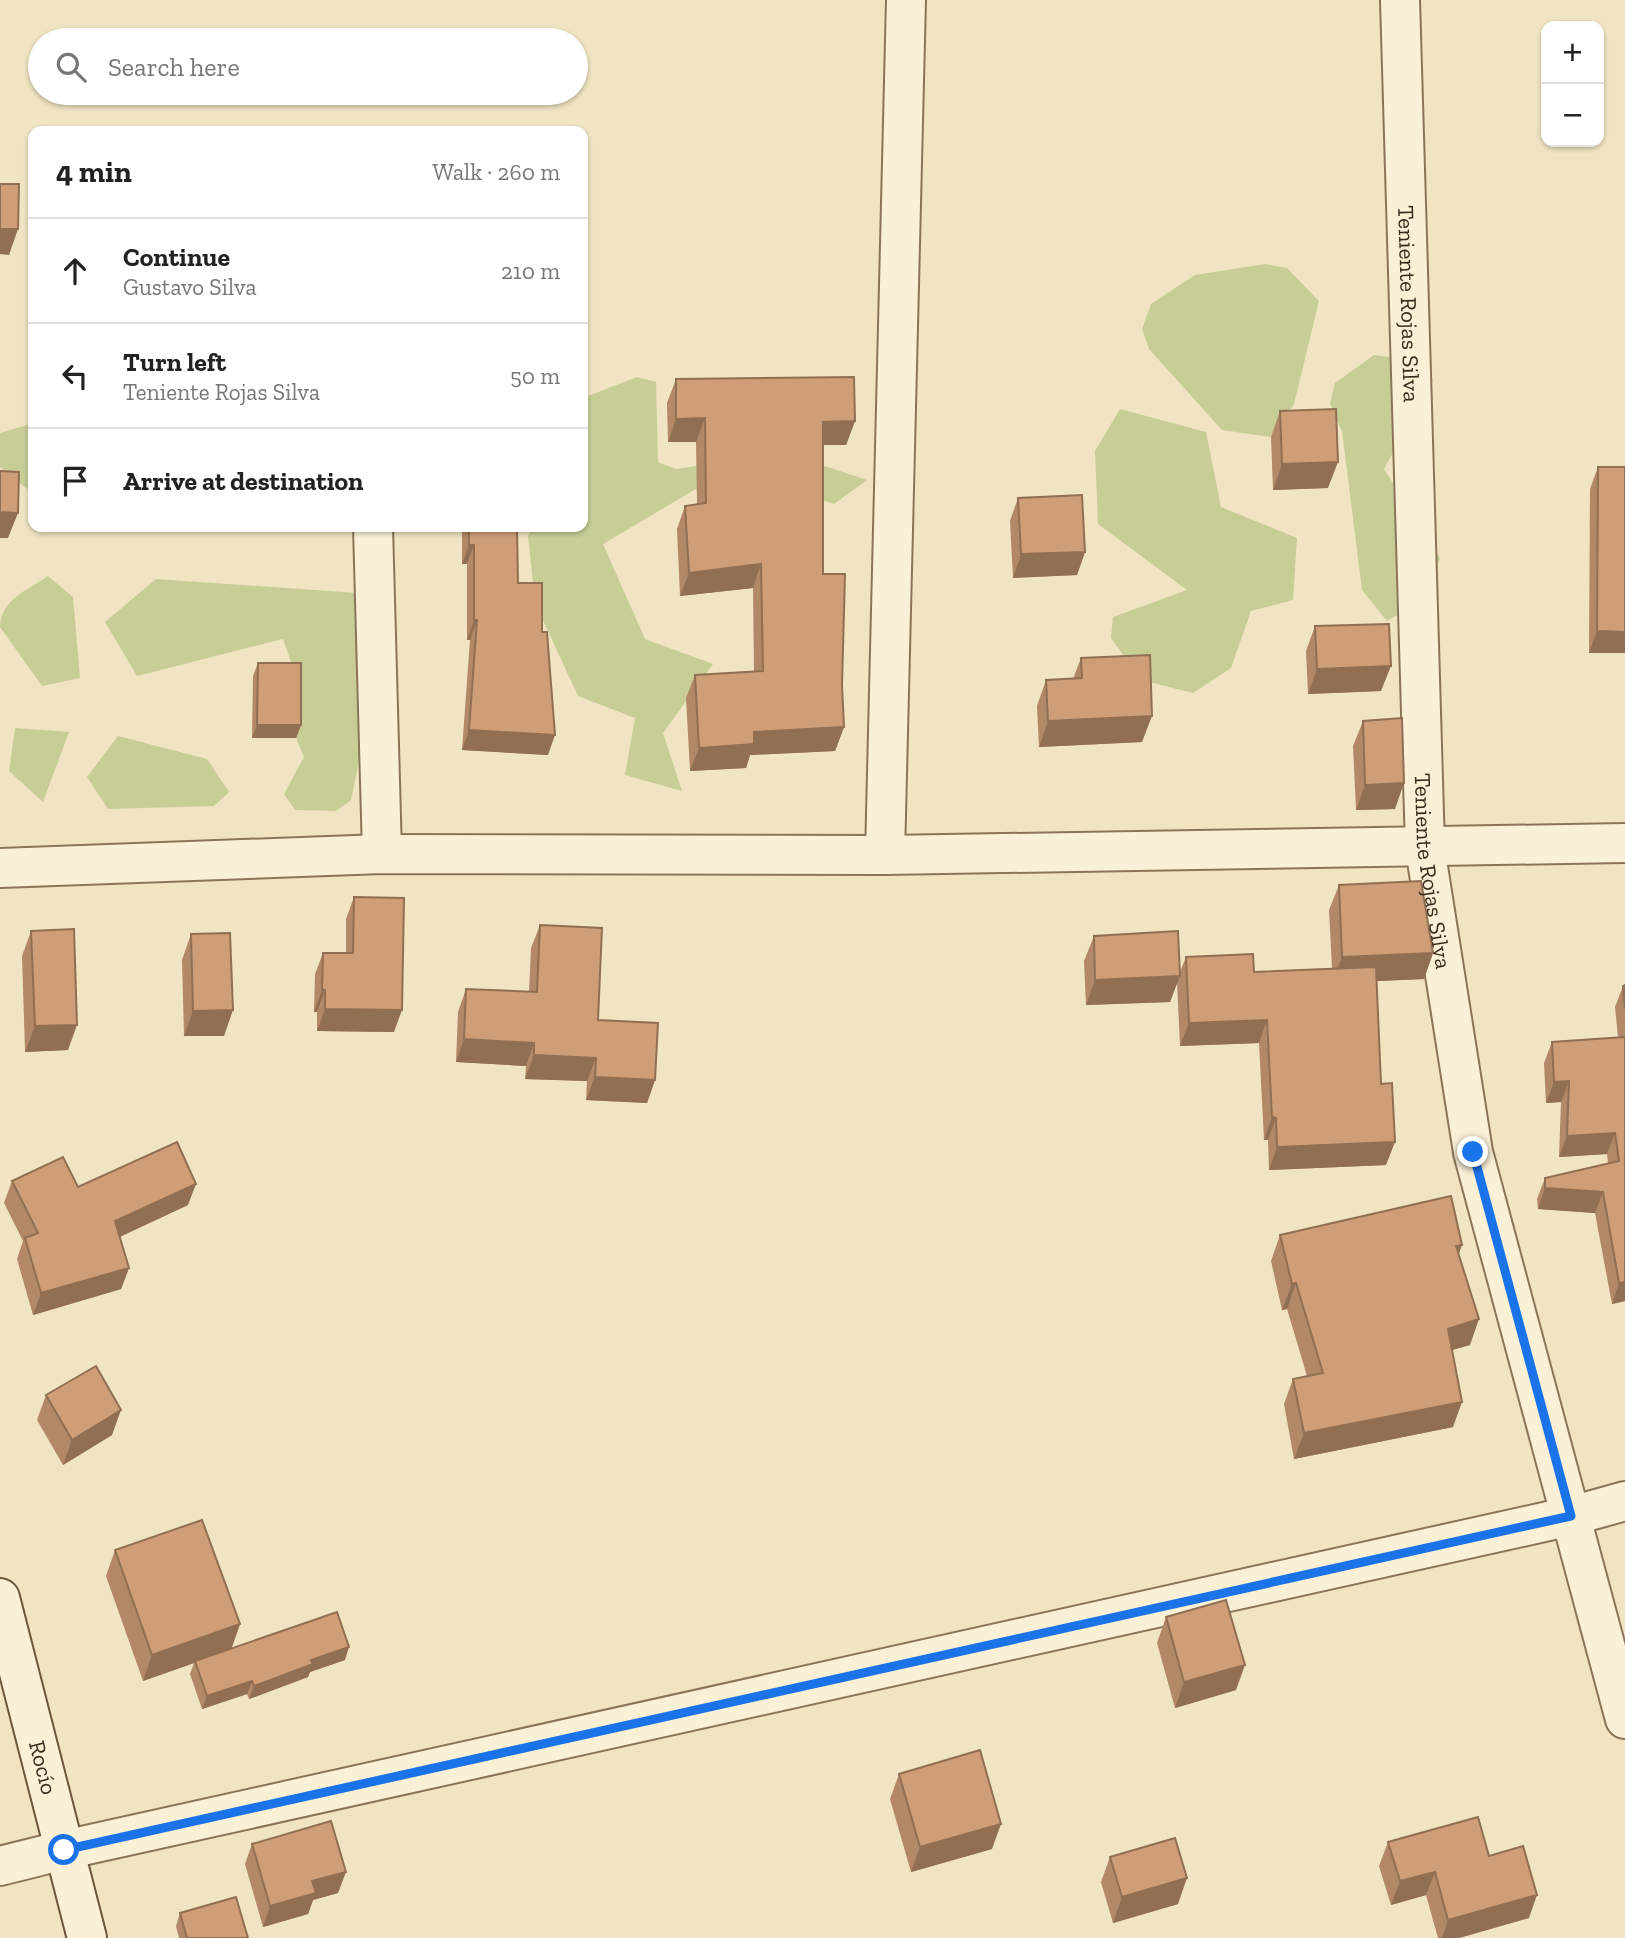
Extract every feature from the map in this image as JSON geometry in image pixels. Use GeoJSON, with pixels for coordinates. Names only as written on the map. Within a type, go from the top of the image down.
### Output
{"type":"FeatureCollection","features":[{"type":"Feature","properties":{"kind":"street"},"geometry":{"type":"LineString","coordinates":[[884,855],[906,0]]}},
{"type":"Feature","properties":{"kind":"street","name":"Teniente Rojas Silva"},"geometry":{"type":"LineString","coordinates":[[1400,0],[1425,848],[1473,1152],[1625,1719]]}},
{"type":"Feature","properties":{"kind":"street"},"geometry":{"type":"LineString","coordinates":[[373,532],[382,854]]}},
{"type":"Feature","properties":{"kind":"street"},"geometry":{"type":"LineString","coordinates":[[0,868],[382,854],[884,855],[1625,844]]}},
{"type":"Feature","properties":{"kind":"street"},"geometry":{"type":"LineString","coordinates":[[0,1866],[1571,1516],[1625,1501]]}},
{"type":"Feature","properties":{"kind":"street","name":"Rocío"},"geometry":{"type":"LineString","coordinates":[[0,1598],[87,1938]]}},
{"type":"Feature","properties":{"kind":"green space"},"geometry":{"type":"Polygon","coordinates":[[[1265,264],[1287,268],[1319,301],[1294,404],[1271,437],[1222,430],[1149,349],[1142,329],[1151,304],[1195,275],[1265,264]]]}},
{"type":"Feature","properties":{"kind":"green space"},"geometry":{"type":"Polygon","coordinates":[[[1374,355],[1423,362],[1433,380],[1384,469],[1440,558],[1425,599],[1387,621],[1362,590],[1342,431],[1330,404],[1335,383],[1374,355]]]}},
{"type":"Feature","properties":{"kind":"green space"},"geometry":{"type":"Polygon","coordinates":[[[637,377],[656,382],[658,462],[676,469],[785,453],[867,480],[834,504],[814,497],[696,489],[603,544],[645,639],[713,664],[663,733],[682,791],[625,775],[635,718],[578,696],[535,603],[530,532],[588,532],[588,396],[637,377]]]}},
{"type":"Feature","properties":{"kind":"green space"},"geometry":{"type":"Polygon","coordinates":[[[1120,409],[1206,432],[1221,507],[1297,538],[1293,600],[1251,611],[1231,668],[1193,693],[1141,680],[1111,638],[1113,617],[1187,590],[1098,524],[1095,451],[1120,409]]]}},
{"type":"Feature","properties":{"kind":"green space"},"geometry":{"type":"Polygon","coordinates":[[[28,425],[28,490],[0,467],[0,433],[28,425]]]}},
{"type":"Feature","properties":{"kind":"green space"},"geometry":{"type":"Polygon","coordinates":[[[48,576],[73,597],[80,678],[42,686],[0,627],[1,618],[10,602],[48,576]]]}},
{"type":"Feature","properties":{"kind":"green space"},"geometry":{"type":"Polygon","coordinates":[[[156,579],[357,593],[368,717],[351,800],[336,811],[295,810],[284,794],[304,757],[296,738],[296,676],[283,639],[137,676],[105,622],[156,579]]]}},
{"type":"Feature","properties":{"kind":"green space"},"geometry":{"type":"Polygon","coordinates":[[[15,728],[69,732],[43,802],[9,771],[15,728]]]}},
{"type":"Feature","properties":{"kind":"green space"},"geometry":{"type":"Polygon","coordinates":[[[118,736],[207,759],[229,792],[214,806],[108,809],[87,777],[118,736]]]}},
{"type":"Feature","properties":{"kind":"building"},"geometry":{"type":"Polygon","coordinates":[[[0,184],[19,184],[18,229],[0,229],[0,184]]]}},
{"type":"Feature","properties":{"kind":"building"},"geometry":{"type":"Polygon","coordinates":[[[854,377],[855,421],[823,422],[823,574],[845,574],[842,685],[844,727],[754,732],[754,744],[699,748],[695,675],[763,671],[761,564],[689,573],[685,506],[706,503],[705,418],[676,419],[676,379],[854,377]]]}},
{"type":"Feature","properties":{"kind":"building"},"geometry":{"type":"Polygon","coordinates":[[[1336,409],[1338,462],[1282,464],[1280,411],[1336,409]]]}},
{"type":"Feature","properties":{"kind":"building"},"geometry":{"type":"Polygon","coordinates":[[[1598,467],[1625,467],[1625,632],[1597,631],[1598,467]]]}},
{"type":"Feature","properties":{"kind":"building"},"geometry":{"type":"Polygon","coordinates":[[[0,471],[19,472],[18,513],[0,512],[0,471]]]}},
{"type":"Feature","properties":{"kind":"building"},"geometry":{"type":"Polygon","coordinates":[[[1082,495],[1085,552],[1021,554],[1018,498],[1082,495]]]}},
{"type":"Feature","properties":{"kind":"building"},"geometry":{"type":"Polygon","coordinates":[[[469,532],[517,532],[518,583],[542,583],[542,632],[547,632],[555,735],[469,730],[477,620],[474,620],[474,545],[469,545],[469,532]]]}},
{"type":"Feature","properties":{"kind":"building"},"geometry":{"type":"Polygon","coordinates":[[[1389,624],[1391,666],[1317,669],[1315,626],[1389,624]]]}},
{"type":"Feature","properties":{"kind":"building"},"geometry":{"type":"Polygon","coordinates":[[[1150,655],[1152,716],[1048,721],[1046,680],[1082,678],[1081,658],[1150,655]]]}},
{"type":"Feature","properties":{"kind":"building"},"geometry":{"type":"Polygon","coordinates":[[[258,663],[301,663],[301,725],[257,725],[258,663]]]}},
{"type":"Feature","properties":{"kind":"building"},"geometry":{"type":"Polygon","coordinates":[[[1402,718],[1404,783],[1365,785],[1363,721],[1402,718]]]}},
{"type":"Feature","properties":{"kind":"building"},"geometry":{"type":"Polygon","coordinates":[[[1421,881],[1433,953],[1342,957],[1339,885],[1421,881]]]}},
{"type":"Feature","properties":{"kind":"building"},"geometry":{"type":"Polygon","coordinates":[[[354,897],[404,898],[402,1010],[325,1009],[325,990],[322,990],[323,953],[353,953],[354,897]]]}},
{"type":"Feature","properties":{"kind":"building"},"geometry":{"type":"Polygon","coordinates":[[[540,925],[602,928],[598,1020],[658,1023],[655,1080],[595,1077],[596,1058],[534,1055],[534,1043],[464,1039],[466,989],[537,992],[540,925]]]}},
{"type":"Feature","properties":{"kind":"building"},"geometry":{"type":"Polygon","coordinates":[[[74,929],[77,1025],[35,1026],[31,931],[74,929]]]}},
{"type":"Feature","properties":{"kind":"building"},"geometry":{"type":"Polygon","coordinates":[[[1178,931],[1180,976],[1095,980],[1094,936],[1178,931]]]}},
{"type":"Feature","properties":{"kind":"building"},"geometry":{"type":"Polygon","coordinates":[[[230,933],[233,1010],[193,1011],[191,934],[230,933]]]}},
{"type":"Feature","properties":{"kind":"building"},"geometry":{"type":"Polygon","coordinates":[[[1253,954],[1254,972],[1376,967],[1381,1084],[1392,1083],[1395,1142],[1277,1147],[1276,1118],[1272,1117],[1267,1020],[1189,1023],[1186,957],[1253,954]]]}},
{"type":"Feature","properties":{"kind":"building"},"geometry":{"type":"Polygon","coordinates":[[[1625,1037],[1625,1282],[1619,1283],[1603,1192],[1545,1188],[1545,1178],[1619,1161],[1615,1133],[1567,1136],[1569,1081],[1554,1082],[1552,1042],[1625,1037]]]}},
{"type":"Feature","properties":{"kind":"building"},"geometry":{"type":"Polygon","coordinates":[[[177,1142],[196,1184],[115,1221],[129,1268],[41,1293],[25,1238],[38,1233],[12,1181],[63,1157],[78,1187],[177,1142]]]}},
{"type":"Feature","properties":{"kind":"building"},"geometry":{"type":"Polygon","coordinates":[[[1451,1196],[1462,1245],[1456,1246],[1479,1319],[1448,1329],[1462,1402],[1304,1433],[1293,1379],[1323,1373],[1296,1283],[1292,1284],[1280,1235],[1451,1196]]]}},
{"type":"Feature","properties":{"kind":"building"},"geometry":{"type":"Polygon","coordinates":[[[96,1366],[121,1410],[72,1440],[46,1395],[96,1366]]]}},
{"type":"Feature","properties":{"kind":"building"},"geometry":{"type":"Polygon","coordinates":[[[202,1520],[240,1624],[152,1655],[115,1550],[202,1520]]]}},
{"type":"Feature","properties":{"kind":"building"},"geometry":{"type":"Polygon","coordinates":[[[1226,1600],[1245,1665],[1184,1682],[1166,1617],[1226,1600]]]}},
{"type":"Feature","properties":{"kind":"building"},"geometry":{"type":"Polygon","coordinates":[[[337,1612],[349,1647],[311,1660],[313,1664],[254,1686],[252,1681],[207,1696],[195,1661],[337,1612]]]}},
{"type":"Feature","properties":{"kind":"building"},"geometry":{"type":"Polygon","coordinates":[[[980,1750],[1001,1824],[920,1847],[899,1774],[980,1750]]]}},
{"type":"Feature","properties":{"kind":"building"},"geometry":{"type":"Polygon","coordinates":[[[1478,1817],[1489,1856],[1523,1846],[1537,1895],[1448,1920],[1435,1872],[1400,1881],[1388,1842],[1478,1817]]]}},
{"type":"Feature","properties":{"kind":"building"},"geometry":{"type":"Polygon","coordinates":[[[331,1821],[346,1872],[312,1881],[316,1893],[270,1906],[252,1844],[331,1821]]]}},
{"type":"Feature","properties":{"kind":"building"},"geometry":{"type":"Polygon","coordinates":[[[1175,1838],[1187,1878],[1122,1897],[1110,1857],[1175,1838]]]}},
{"type":"Feature","properties":{"kind":"building"},"geometry":{"type":"Polygon","coordinates":[[[236,1897],[248,1938],[187,1938],[180,1913],[236,1897]]]}},
{"type":"Feature","properties":{"kind":"route"},"geometry":{"type":"LineString","coordinates":[[64,1850],[1571,1516],[1473,1152]]}}]}
